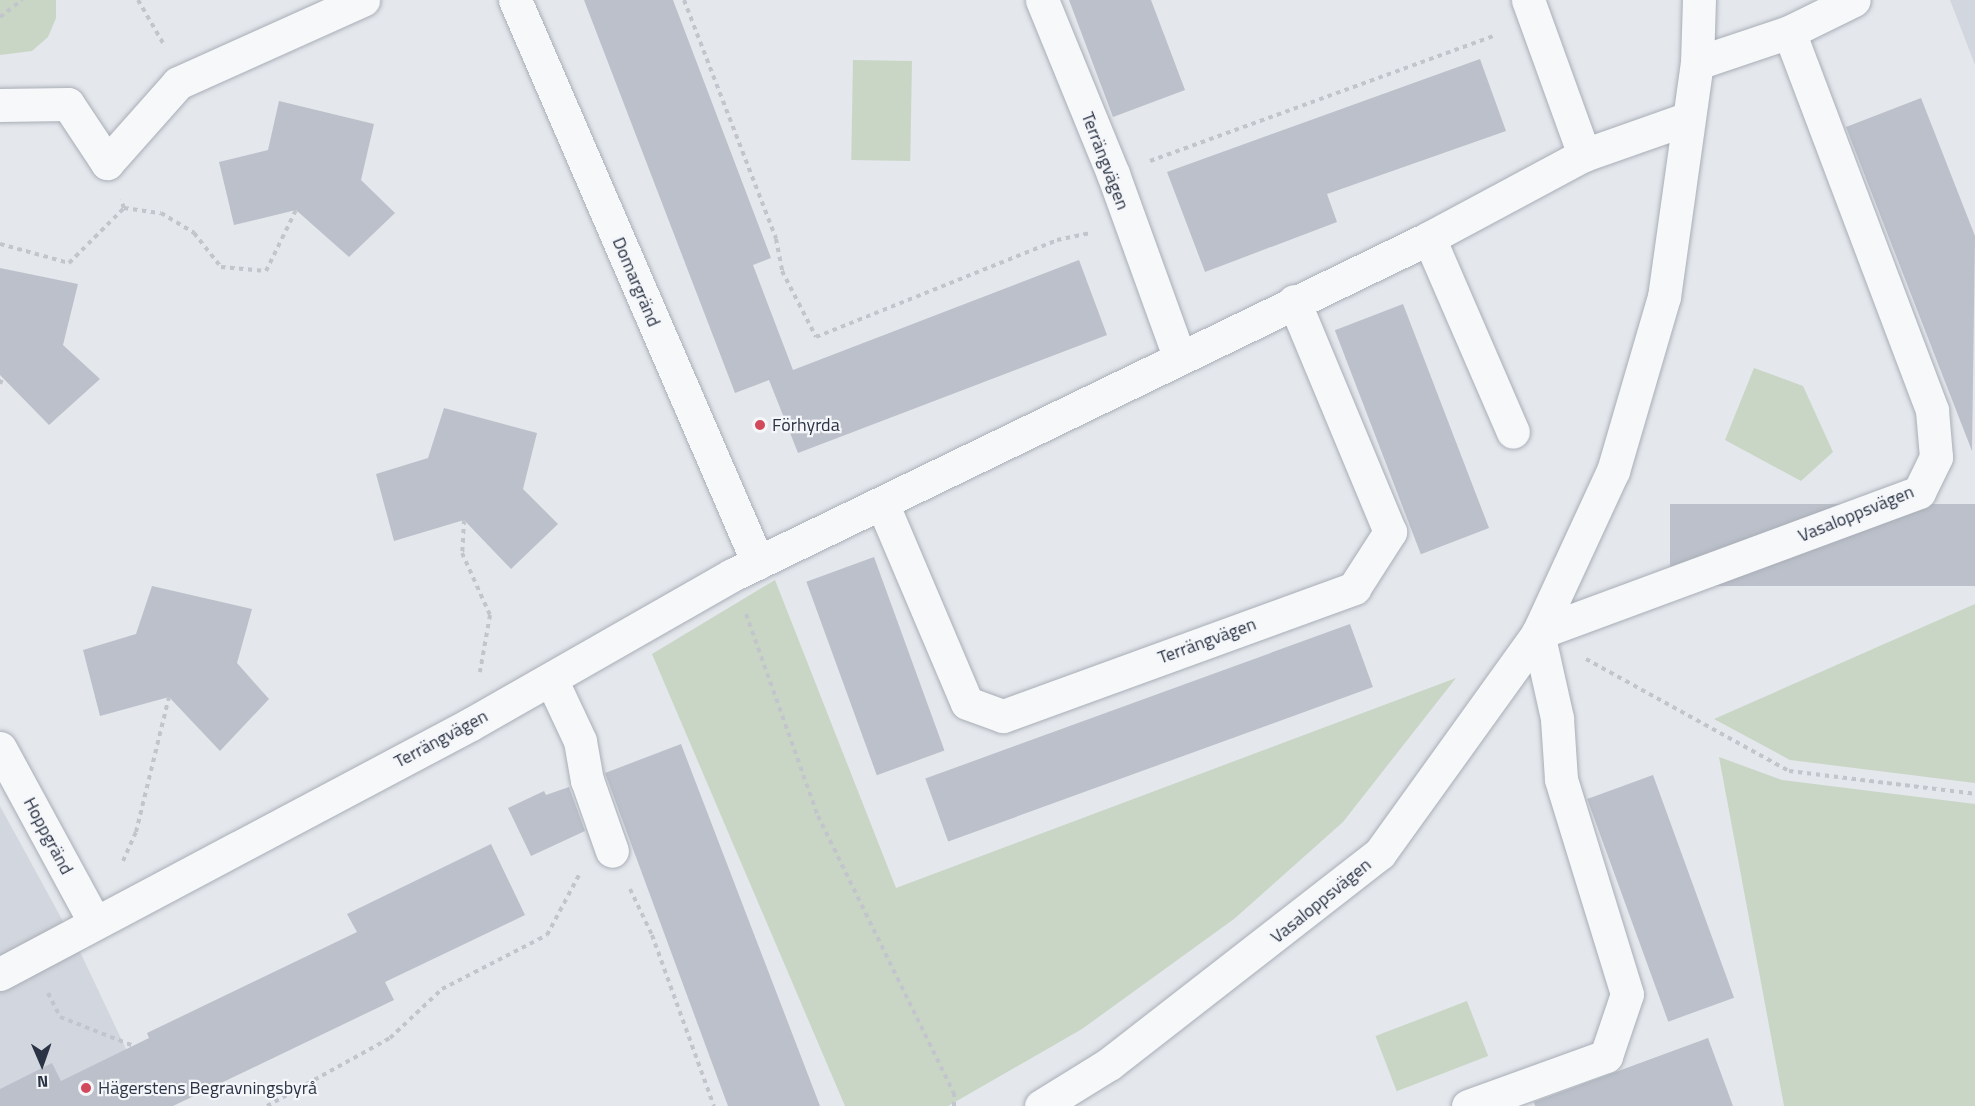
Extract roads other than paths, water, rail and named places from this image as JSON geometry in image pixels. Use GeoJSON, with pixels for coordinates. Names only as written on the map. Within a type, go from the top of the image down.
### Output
{"type":"FeatureCollection","features":[{"type":"Feature","properties":{"kind":"street"},"geometry":{"type":"LineString","coordinates":[[0,105],[68,104],[107,163],[177,83],[363,0]]}},
{"type":"Feature","properties":{"kind":"street","name":"Domargränd"},"geometry":{"type":"LineString","coordinates":[[515,0],[745,569]]}},
{"type":"Feature","properties":{"kind":"street","name":"Terrängvägen"},"geometry":{"type":"LineString","coordinates":[[1042,0],[1113,174],[1129,224],[1179,356]]}},
{"type":"Feature","properties":{"kind":"street","name":"Vasaloppsvägen"},"geometry":{"type":"LineString","coordinates":[[1041,1106],[1109,1064],[1227,976],[1380,853],[1538,633],[1613,471],[1664,297],[1686,119],[1697,63],[1699,0]]}},
{"type":"Feature","properties":{"kind":"street"},"geometry":{"type":"LineString","coordinates":[[1697,63],[1789,32],[1854,0]]}},
{"type":"Feature","properties":{"kind":"street"},"geometry":{"type":"LineString","coordinates":[[1532,10],[1584,155]]}},
{"type":"Feature","properties":{"kind":"street","name":"Vasaloppsvägen"},"geometry":{"type":"LineString","coordinates":[[1538,633],[1919,492],[1935,457],[1932,410],[1789,32]]}},
{"type":"Feature","properties":{"kind":"street","name":"Terrängvägen"},"geometry":{"type":"LineString","coordinates":[[0,974],[471,724],[745,569],[1179,356],[1429,238],[1584,155],[1686,119]]}},
{"type":"Feature","properties":{"kind":"street"},"geometry":{"type":"LineString","coordinates":[[1429,238],[1513,432]]}},
{"type":"Feature","properties":{"kind":"street","name":"Terrängvägen"},"geometry":{"type":"LineString","coordinates":[[882,503],[967,703],[1003,716],[1354,588],[1390,532],[1294,301]]}},
{"type":"Feature","properties":{"kind":"street"},"geometry":{"type":"LineString","coordinates":[[1468,1106],[1606,1056],[1627,994],[1561,779],[1557,718],[1538,633]]}},
{"type":"Feature","properties":{"kind":"street"},"geometry":{"type":"LineString","coordinates":[[551,678],[580,741],[587,780],[612,851]]}},
{"type":"Feature","properties":{"kind":"street","name":"Hoppgränd"},"geometry":{"type":"LineString","coordinates":[[0,748],[95,923]]}},
{"type":"Feature","properties":{"kind":"place","name":"Förhyrda"},"geometry":{"type":"Point","coordinates":[760,425]}},
{"type":"Feature","properties":{"kind":"place","name":"Hägerstens Begravningsbyrå"},"geometry":{"type":"Point","coordinates":[86,1088]}}]}
